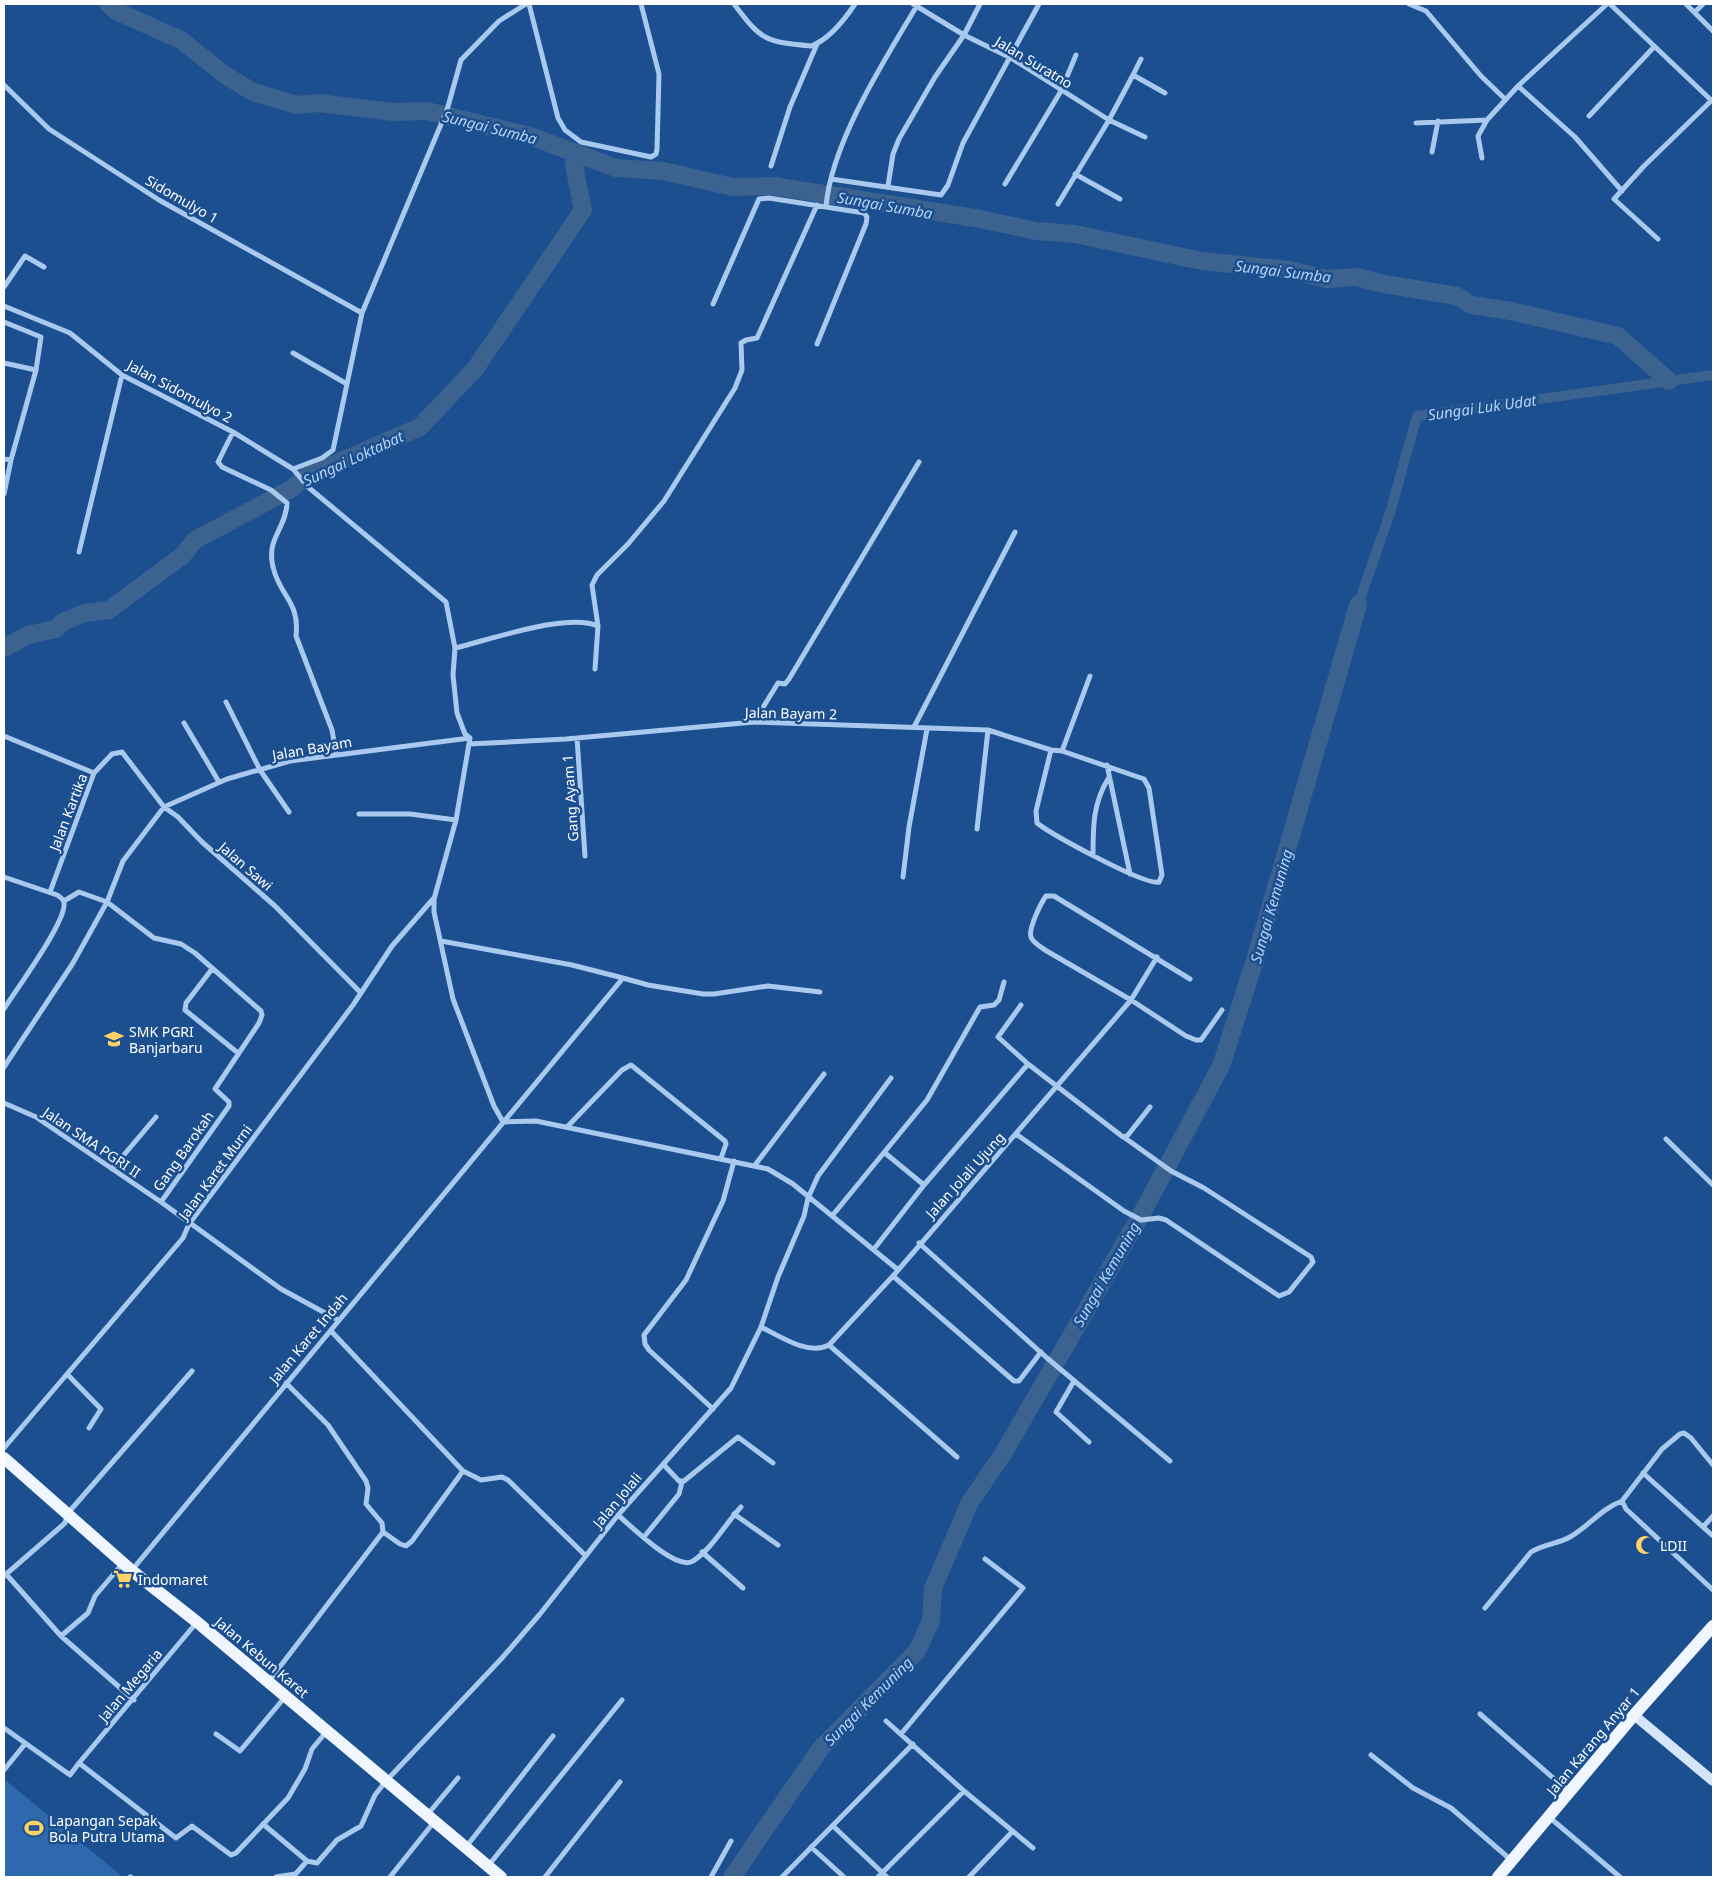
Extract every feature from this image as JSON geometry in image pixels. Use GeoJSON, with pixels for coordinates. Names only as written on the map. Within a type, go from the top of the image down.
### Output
{"type":"FeatureCollection","features":[{"type":"Feature","properties":{"kind":"main road","name":"Jalan Kebun Karet"},"geometry":{"type":"LineString","coordinates":[[4,1458],[127,1566],[197,1622],[500,1877]]}},
{"type":"Feature","properties":{"kind":"main road","name":"Jalan Karang Anyar 1"},"geometry":{"type":"LineString","coordinates":[[1498,1877],[1634,1715],[1713,1626]]}},
{"type":"Feature","properties":{"kind":"street"},"geometry":{"type":"LineString","coordinates":[[294,471],[322,458],[332,450],[362,313],[447,110],[461,60],[498,21],[527,4],[558,118],[565,130],[581,142],[651,157],[656,154],[657,149],[659,74],[641,4]]}},
{"type":"Feature","properties":{"kind":"street"},"geometry":{"type":"LineString","coordinates":[[734,4],[751,27],[768,40],[811,46],[817,44]]}},
{"type":"Feature","properties":{"kind":"street"},"geometry":{"type":"LineString","coordinates":[[772,166],[790,107],[817,44],[855,4]]}},
{"type":"Feature","properties":{"kind":"street"},"geometry":{"type":"LineString","coordinates":[[826,205],[830,183],[873,78],[916,4]]}},
{"type":"Feature","properties":{"kind":"street","name":"Jalan Suratno"},"geometry":{"type":"LineString","coordinates":[[916,4],[964,35],[1011,58],[1109,120],[1145,137]]}},
{"type":"Feature","properties":{"kind":"street"},"geometry":{"type":"LineString","coordinates":[[888,186],[899,139],[935,77],[964,35],[980,4]]}},
{"type":"Feature","properties":{"kind":"street"},"geometry":{"type":"LineString","coordinates":[[830,183],[888,186],[941,195],[948,184],[963,143],[1039,4]]}},
{"type":"Feature","properties":{"kind":"street"},"geometry":{"type":"LineString","coordinates":[[1409,4],[1426,11],[1482,76],[1506,99]]}},
{"type":"Feature","properties":{"kind":"street"},"geometry":{"type":"LineString","coordinates":[[1482,158],[1478,136],[1487,120],[1518,86],[1608,4],[1712,100],[1614,198],[1615,201],[1658,239]]}},
{"type":"Feature","properties":{"kind":"street"},"geometry":{"type":"LineString","coordinates":[[1686,4],[1713,31]]}},
{"type":"Feature","properties":{"kind":"street"},"geometry":{"type":"LineString","coordinates":[[1695,12],[1703,4]]}},
{"type":"Feature","properties":{"kind":"street"},"geometry":{"type":"LineString","coordinates":[[1589,116],[1654,47]]}},
{"type":"Feature","properties":{"kind":"street"},"geometry":{"type":"LineString","coordinates":[[1005,184],[1061,91],[1076,55]]}},
{"type":"Feature","properties":{"kind":"street"},"geometry":{"type":"LineString","coordinates":[[1058,204],[1109,120],[1142,59]]}},
{"type":"Feature","properties":{"kind":"street"},"geometry":{"type":"LineString","coordinates":[[1133,75],[1165,93]]}},
{"type":"Feature","properties":{"kind":"street","name":"Sidomulyo 1"},"geometry":{"type":"LineString","coordinates":[[4,85],[49,129],[153,196],[362,313]]}},
{"type":"Feature","properties":{"kind":"street"},"geometry":{"type":"LineString","coordinates":[[1518,86],[1575,136],[1622,190]]}},
{"type":"Feature","properties":{"kind":"street"},"geometry":{"type":"LineString","coordinates":[[1416,123],[1487,120]]}},
{"type":"Feature","properties":{"kind":"street"},"geometry":{"type":"LineString","coordinates":[[1432,152],[1438,121]]}},
{"type":"Feature","properties":{"kind":"street"},"geometry":{"type":"LineString","coordinates":[[1075,174],[1120,199]]}},
{"type":"Feature","properties":{"kind":"street"},"geometry":{"type":"LineString","coordinates":[[713,304],[759,199],[768,198],[826,205],[864,213],[867,217],[817,344]]}},
{"type":"Feature","properties":{"kind":"street"},"geometry":{"type":"LineString","coordinates":[[595,669],[598,626],[592,585],[597,575],[628,544],[664,501],[735,388],[742,370],[741,343],[757,338],[816,205]]}},
{"type":"Feature","properties":{"kind":"street"},"geometry":{"type":"LineString","coordinates":[[4,287],[23,258],[29,258],[44,267]]}},
{"type":"Feature","properties":{"kind":"street","name":"Jalan Sidomulyo 2"},"geometry":{"type":"LineString","coordinates":[[4,306],[70,333],[122,375],[233,432],[294,471],[308,486],[446,602],[455,648],[453,675],[457,713],[465,734],[470,738]]}},
{"type":"Feature","properties":{"kind":"street"},"geometry":{"type":"LineString","coordinates":[[4,322],[41,337],[36,370],[11,460],[4,494]]}},
{"type":"Feature","properties":{"kind":"street"},"geometry":{"type":"LineString","coordinates":[[293,353],[347,384]]}},
{"type":"Feature","properties":{"kind":"street"},"geometry":{"type":"LineString","coordinates":[[4,363],[36,370]]}},
{"type":"Feature","properties":{"kind":"street"},"geometry":{"type":"LineString","coordinates":[[79,552],[122,375]]}},
{"type":"Feature","properties":{"kind":"street"},"geometry":{"type":"LineString","coordinates":[[233,432],[218,462],[222,467],[271,490],[287,503],[286,512],[271,545],[273,567],[284,593],[295,610],[298,620],[296,636],[332,730],[336,753]]}},
{"type":"Feature","properties":{"kind":"street"},"geometry":{"type":"LineString","coordinates":[[4,459],[11,460]]}},
{"type":"Feature","properties":{"kind":"street"},"geometry":{"type":"LineString","coordinates":[[754,722],[778,683],[785,684],[789,679],[918,462]]}},
{"type":"Feature","properties":{"kind":"street"},"geometry":{"type":"LineString","coordinates":[[914,727],[1015,532]]}},
{"type":"Feature","properties":{"kind":"street"},"geometry":{"type":"LineString","coordinates":[[455,648],[543,626],[572,621],[589,622],[598,626]]}},
{"type":"Feature","properties":{"kind":"street"},"geometry":{"type":"LineString","coordinates":[[1062,751],[1090,676]]}},
{"type":"Feature","properties":{"kind":"street"},"geometry":{"type":"LineString","coordinates":[[226,702],[260,770],[289,812]]}},
{"type":"Feature","properties":{"kind":"street","name":"Jalan Bayam 2"},"geometry":{"type":"LineString","coordinates":[[469,744],[577,738],[754,722],[988,730],[1140,776],[1149,788],[1162,878],[1157,883],[1130,874]]}},
{"type":"Feature","properties":{"kind":"street"},"geometry":{"type":"LineString","coordinates":[[184,723],[219,782]]}},
{"type":"Feature","properties":{"kind":"street"},"geometry":{"type":"LineString","coordinates":[[903,877],[909,827],[927,729]]}},
{"type":"Feature","properties":{"kind":"street"},"geometry":{"type":"LineString","coordinates":[[977,829],[988,730]]}},
{"type":"Feature","properties":{"kind":"street"},"geometry":{"type":"LineString","coordinates":[[4,736],[94,773]]}},
{"type":"Feature","properties":{"kind":"street"},"geometry":{"type":"LineString","coordinates":[[470,738],[456,820],[434,899],[434,912],[453,999],[494,1106],[502,1122],[536,1121],[755,1165],[782,1176],[897,1269]]}},
{"type":"Feature","properties":{"kind":"street","name":"Jalan Bayam"},"geometry":{"type":"LineString","coordinates":[[164,807],[219,782],[290,761],[336,753],[470,738]]}},
{"type":"Feature","properties":{"kind":"street","name":"Gang Ayam 1"},"geometry":{"type":"LineString","coordinates":[[577,738],[584,856]]}},
{"type":"Feature","properties":{"kind":"street"},"geometry":{"type":"LineString","coordinates":[[1051,750],[1035,820],[1046,829],[1130,874]]}},
{"type":"Feature","properties":{"kind":"street","name":"Jalan Kartika"},"geometry":{"type":"LineString","coordinates":[[50,892],[78,811],[94,773],[112,754],[122,752]]}},
{"type":"Feature","properties":{"kind":"street","name":"Jalan Sawi"},"geometry":{"type":"LineString","coordinates":[[122,752],[164,807],[275,906],[361,992]]}},
{"type":"Feature","properties":{"kind":"street"},"geometry":{"type":"LineString","coordinates":[[1107,765],[1108,778],[1130,874]]}},
{"type":"Feature","properties":{"kind":"street"},"geometry":{"type":"LineString","coordinates":[[1093,854],[1094,811],[1101,790],[1108,778]]}},
{"type":"Feature","properties":{"kind":"street"},"geometry":{"type":"LineString","coordinates":[[4,1067],[72,963],[107,902],[122,861],[164,807]]}},
{"type":"Feature","properties":{"kind":"street"},"geometry":{"type":"LineString","coordinates":[[359,814],[410,814],[456,820]]}},
{"type":"Feature","properties":{"kind":"street"},"geometry":{"type":"LineString","coordinates":[[4,877],[50,892],[64,901]]}},
{"type":"Feature","properties":{"kind":"street"},"geometry":{"type":"LineString","coordinates":[[64,901],[78,892],[107,902],[154,938],[181,944],[210,965],[212,969],[186,1003],[184,1010],[238,1053]]}},
{"type":"Feature","properties":{"kind":"street"},"geometry":{"type":"LineString","coordinates":[[1190,979],[1054,896],[1046,896],[1042,903],[1030,934],[1033,940],[1045,950],[1196,1040],[1200,1040],[1222,1010]]}},
{"type":"Feature","properties":{"kind":"street","name":"Jalan Karet Murni"},"geometry":{"type":"LineString","coordinates":[[4,1448],[183,1238],[189,1224],[361,992],[392,946],[434,899]]}},
{"type":"Feature","properties":{"kind":"street"},"geometry":{"type":"LineString","coordinates":[[4,1009],[56,927],[63,913],[64,901]]}},
{"type":"Feature","properties":{"kind":"street"},"geometry":{"type":"LineString","coordinates":[[441,941],[572,965],[648,985],[703,994],[768,986],[820,992]]}},
{"type":"Feature","properties":{"kind":"street","name":"Jalan Jolali Ujung"},"geometry":{"type":"LineString","coordinates":[[829,1345],[893,1276],[919,1243],[1131,1000],[1157,958]]}},
{"type":"Feature","properties":{"kind":"street","name":"Gang Barokah"},"geometry":{"type":"LineString","coordinates":[[161,1202],[229,1106],[229,1102],[215,1089],[262,1015],[257,1007],[212,969]]}},
{"type":"Feature","properties":{"kind":"street","name":"Jalan Karet Indah"},"geometry":{"type":"LineString","coordinates":[[61,1636],[88,1613],[95,1596],[127,1566],[331,1331],[338,1320],[623,978]]}},
{"type":"Feature","properties":{"kind":"street"},"geometry":{"type":"LineString","coordinates":[[832,1216],[927,1100],[980,1007],[994,1005],[999,1000],[1004,982]]}},
{"type":"Feature","properties":{"kind":"street"},"geometry":{"type":"LineString","coordinates":[[1016,1134],[1124,1212],[1141,1220],[1159,1218],[1166,1220],[1279,1296],[1289,1292],[1313,1262],[1311,1257],[1221,1199],[1171,1172],[1028,1064],[998,1037],[1021,1005]]}},
{"type":"Feature","properties":{"kind":"street"},"geometry":{"type":"LineString","coordinates":[[874,1249],[924,1185],[1028,1064]]}},
{"type":"Feature","properties":{"kind":"street"},"geometry":{"type":"LineString","coordinates":[[567,1127],[622,1070],[631,1065],[725,1141],[726,1144],[721,1158]]}},
{"type":"Feature","properties":{"kind":"street"},"geometry":{"type":"LineString","coordinates":[[755,1165],[824,1074]]}},
{"type":"Feature","properties":{"kind":"street","name":"Jalan Jolali"},"geometry":{"type":"LineString","coordinates":[[307,1860],[317,1863],[337,1840],[361,1826],[375,1795],[386,1781],[502,1658],[618,1515],[731,1388],[761,1327],[778,1277],[804,1216],[808,1198],[818,1176],[891,1078]]}},
{"type":"Feature","properties":{"kind":"street","name":"Jalan SMA PGRI II"},"geometry":{"type":"LineString","coordinates":[[4,1103],[36,1117],[161,1202],[281,1289],[338,1320]]}},
{"type":"Feature","properties":{"kind":"street"},"geometry":{"type":"LineString","coordinates":[[1125,1138],[1150,1107]]}},
{"type":"Feature","properties":{"kind":"street"},"geometry":{"type":"LineString","coordinates":[[112,1169],[156,1117]]}},
{"type":"Feature","properties":{"kind":"street"},"geometry":{"type":"LineString","coordinates":[[1666,1139],[1713,1185]]}},
{"type":"Feature","properties":{"kind":"street"},"geometry":{"type":"LineString","coordinates":[[885,1153],[924,1185]]}},
{"type":"Feature","properties":{"kind":"street"},"geometry":{"type":"LineString","coordinates":[[714,1409],[649,1350],[645,1344],[644,1335],[686,1280],[723,1201],[734,1161]]}},
{"type":"Feature","properties":{"kind":"street"},"geometry":{"type":"LineString","coordinates":[[919,1243],[1047,1358],[1170,1462]]}},
{"type":"Feature","properties":{"kind":"street"},"geometry":{"type":"LineString","coordinates":[[893,1276],[1014,1381],[1019,1380],[1041,1352]]}},
{"type":"Feature","properties":{"kind":"street"},"geometry":{"type":"LineString","coordinates":[[761,1327],[805,1347],[814,1349],[829,1345],[957,1456]]}},
{"type":"Feature","properties":{"kind":"street"},"geometry":{"type":"LineString","coordinates":[[331,1331],[463,1471],[481,1480],[502,1478],[508,1480],[586,1556]]}},
{"type":"Feature","properties":{"kind":"street"},"geometry":{"type":"LineString","coordinates":[[134,1700],[61,1636],[5,1575],[65,1524],[68,1513],[192,1370]]}},
{"type":"Feature","properties":{"kind":"street"},"geometry":{"type":"LineString","coordinates":[[67,1374],[101,1409],[89,1428]]}},
{"type":"Feature","properties":{"kind":"street"},"geometry":{"type":"LineString","coordinates":[[1074,1381],[1056,1412],[1089,1442]]}},
{"type":"Feature","properties":{"kind":"street"},"geometry":{"type":"LineString","coordinates":[[268,1682],[383,1532],[382,1523],[366,1504],[368,1488],[366,1481],[328,1425],[286,1383]]}},
{"type":"Feature","properties":{"kind":"street"},"geometry":{"type":"LineString","coordinates":[[1485,1608],[1530,1552],[1538,1547],[1572,1536],[1609,1506],[1622,1503],[1642,1473],[1662,1449],[1684,1433],[1691,1438],[1713,1465]]}},
{"type":"Feature","properties":{"kind":"street"},"geometry":{"type":"LineString","coordinates":[[644,1537],[680,1494],[682,1482],[738,1437],[773,1463]]}},
{"type":"Feature","properties":{"kind":"street"},"geometry":{"type":"LineString","coordinates":[[663,1464],[682,1482]]}},
{"type":"Feature","properties":{"kind":"street"},"geometry":{"type":"LineString","coordinates":[[383,1532],[406,1546],[412,1541],[463,1471]]}},
{"type":"Feature","properties":{"kind":"street"},"geometry":{"type":"LineString","coordinates":[[1642,1473],[1713,1536]]}},
{"type":"Feature","properties":{"kind":"street"},"geometry":{"type":"LineString","coordinates":[[1622,1503],[1713,1590]]}},
{"type":"Feature","properties":{"kind":"street"},"geometry":{"type":"LineString","coordinates":[[618,1515],[670,1558],[686,1564],[692,1562],[702,1552],[741,1507]]}},
{"type":"Feature","properties":{"kind":"street"},"geometry":{"type":"LineString","coordinates":[[734,1514],[778,1545]]}},
{"type":"Feature","properties":{"kind":"street"},"geometry":{"type":"LineString","coordinates":[[1703,1527],[1713,1516]]}},
{"type":"Feature","properties":{"kind":"street"},"geometry":{"type":"LineString","coordinates":[[702,1552],[743,1588]]}},
{"type":"Feature","properties":{"kind":"street"},"geometry":{"type":"LineString","coordinates":[[901,1734],[1023,1588],[985,1558]]}},
{"type":"Feature","properties":{"kind":"street","name":"Jalan Megaria"},"geometry":{"type":"LineString","coordinates":[[79,1763],[134,1700],[197,1622]]}},
{"type":"Feature","properties":{"kind":"street"},"geometry":{"type":"LineString","coordinates":[[216,1734],[240,1751],[285,1696]]}},
{"type":"Feature","properties":{"kind":"street"},"geometry":{"type":"LineString","coordinates":[[488,1866],[622,1700]]}},
{"type":"Feature","properties":{"kind":"street"},"geometry":{"type":"LineString","coordinates":[[1480,1714],[1569,1792]]}},
{"type":"Feature","properties":{"kind":"street"},"geometry":{"type":"LineString","coordinates":[[1634,1715],[1713,1781]]}},
{"type":"Feature","properties":{"kind":"street"},"geometry":{"type":"LineString","coordinates":[[886,1721],[964,1791],[1033,1848]]}},
{"type":"Feature","properties":{"kind":"street"},"geometry":{"type":"LineString","coordinates":[[4,1728],[70,1775],[79,1763],[176,1838],[192,1826],[228,1854],[234,1855],[288,1798],[305,1769],[312,1749],[327,1732]]}},
{"type":"Feature","properties":{"kind":"street"},"geometry":{"type":"LineString","coordinates":[[466,1848],[552,1736]]}},
{"type":"Feature","properties":{"kind":"street"},"geometry":{"type":"LineString","coordinates":[[4,1770],[25,1744]]}},
{"type":"Feature","properties":{"kind":"street"},"geometry":{"type":"LineString","coordinates":[[782,1877],[913,1744]]}},
{"type":"Feature","properties":{"kind":"street"},"geometry":{"type":"LineString","coordinates":[[1371,1755],[1413,1788],[1451,1808],[1512,1860]]}},
{"type":"Feature","properties":{"kind":"street"},"geometry":{"type":"LineString","coordinates":[[390,1877],[458,1778]]}},
{"type":"Feature","properties":{"kind":"street"},"geometry":{"type":"LineString","coordinates":[[545,1877],[620,1782]]}},
{"type":"Feature","properties":{"kind":"street"},"geometry":{"type":"LineString","coordinates":[[880,1875],[964,1791]]}},
{"type":"Feature","properties":{"kind":"street"},"geometry":{"type":"LineString","coordinates":[[1549,1816],[1620,1877]]}},
{"type":"Feature","properties":{"kind":"street"},"geometry":{"type":"LineString","coordinates":[[264,1824],[307,1860],[295,1876],[276,1877]]}},
{"type":"Feature","properties":{"kind":"street"},"geometry":{"type":"LineString","coordinates":[[833,1826],[880,1875],[887,1877]]}},
{"type":"Feature","properties":{"kind":"street"},"geometry":{"type":"LineString","coordinates":[[969,1877],[1012,1832]]}},
{"type":"Feature","properties":{"kind":"street"},"geometry":{"type":"LineString","coordinates":[[712,1877],[730,1841]]}},
{"type":"Feature","properties":{"kind":"street"},"geometry":{"type":"LineString","coordinates":[[811,1847],[844,1877]]}},
{"type":"Feature","properties":{"kind":"shaded area","name":"Lapangan Sepak Bola Putra Utama"},"geometry":{"type":"Polygon","coordinates":[[[4,1779],[123,1877],[4,1877],[4,1779]]]}},
{"type":"Feature","properties":{"kind":"waterway","name":"Sungai Sumba"},"geometry":{"type":"LineString","coordinates":[[108,4],[116,11],[181,40],[225,75],[253,92],[297,105],[319,103],[393,112],[427,111],[530,136],[616,168],[663,171],[733,187],[773,186],[975,218],[1036,231],[1075,234],[1202,261],[1289,270],[1327,279],[1356,277],[1384,284],[1457,296],[1471,305],[1511,311],[1618,336],[1669,381]]}},
{"type":"Feature","properties":{"kind":"waterway","name":"Sungai Loktabat"},"geometry":{"type":"LineString","coordinates":[[4,648],[28,635],[56,629],[63,622],[84,613],[109,610],[183,555],[195,540],[291,489],[307,476],[420,427],[475,369],[583,210],[574,165],[578,153]]}},
{"type":"Feature","properties":{"kind":"waterway","name":"Sungai Luk Udat"},"geometry":{"type":"LineString","coordinates":[[1358,605],[1390,513],[1417,416],[1713,375]]}},
{"type":"Feature","properties":{"kind":"waterway","name":"Sungai Kemuning"},"geometry":{"type":"LineString","coordinates":[[732,1877],[821,1748],[917,1651],[931,1621],[933,1588],[970,1502],[1003,1454],[1142,1213],[1221,1066],[1255,960],[1358,605]]}},
{"type":"Feature","properties":{"kind":"place","name":"SMK PGRI Banjarbaru"},"geometry":{"type":"Point","coordinates":[114,1039]}},
{"type":"Feature","properties":{"kind":"place","name":"LDII"},"geometry":{"type":"Point","coordinates":[1645,1545]}},
{"type":"Feature","properties":{"kind":"place","name":"Indomaret"},"geometry":{"type":"Point","coordinates":[123,1579]}},
{"type":"Feature","properties":{"kind":"place","name":"Lapangan Sepak Bola Putra Utama"},"geometry":{"type":"Point","coordinates":[34,1828]}}]}
